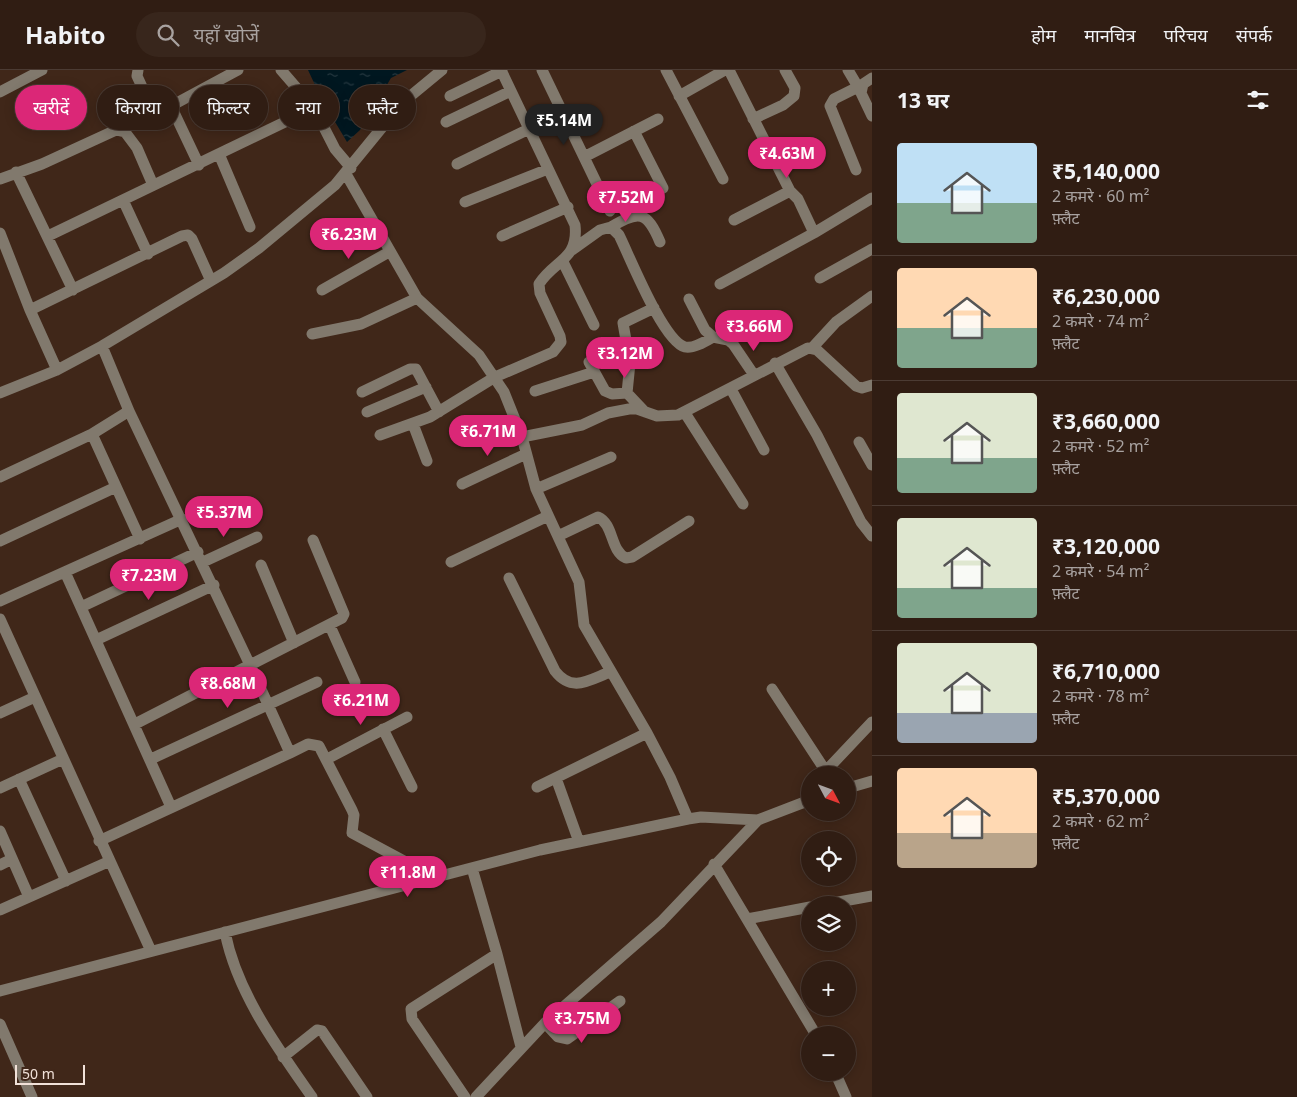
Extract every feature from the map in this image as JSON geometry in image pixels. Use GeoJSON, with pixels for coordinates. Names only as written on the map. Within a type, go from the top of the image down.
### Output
{"type":"FeatureCollection","features":[{"type":"Feature","properties":{"kind":"street"},"geometry":{"type":"LineString","coordinates":[[0,92],[42,70]]}},
{"type":"Feature","properties":{"kind":"street"},"geometry":{"type":"LineString","coordinates":[[138,70],[136,76],[141,85]]}},
{"type":"Feature","properties":{"kind":"street"},"geometry":{"type":"LineString","coordinates":[[179,102],[238,70]]}},
{"type":"Feature","properties":{"kind":"street"},"geometry":{"type":"LineString","coordinates":[[281,70],[294,85]]}},
{"type":"Feature","properties":{"kind":"street"},"geometry":{"type":"LineString","coordinates":[[0,393],[58,370],[102,346],[210,281],[259,248],[349,171],[402,103],[442,70]]}},
{"type":"Feature","properties":{"kind":"street"},"geometry":{"type":"LineString","coordinates":[[450,96],[502,70],[548,169],[568,207],[575,231],[572,251]]}},
{"type":"Feature","properties":{"kind":"street"},"geometry":{"type":"LineString","coordinates":[[542,70],[610,211]]}},
{"type":"Feature","properties":{"kind":"street"},"geometry":{"type":"LineString","coordinates":[[666,70],[723,179]]}},
{"type":"Feature","properties":{"kind":"street"},"geometry":{"type":"LineString","coordinates":[[679,96],[727,70],[790,191],[798,199],[814,233]]}},
{"type":"Feature","properties":{"kind":"street"},"geometry":{"type":"LineString","coordinates":[[753,119],[783,105],[794,96],[795,88],[785,70]]}},
{"type":"Feature","properties":{"kind":"street"},"geometry":{"type":"LineString","coordinates":[[848,70],[872,116]]}},
{"type":"Feature","properties":{"kind":"street"},"geometry":{"type":"LineString","coordinates":[[856,170],[830,106],[834,99],[859,90],[863,84],[872,78]]}},
{"type":"Feature","properties":{"kind":"street"},"geometry":{"type":"LineString","coordinates":[[446,122],[511,92]]}},
{"type":"Feature","properties":{"kind":"street"},"geometry":{"type":"LineString","coordinates":[[584,157],[658,119]]}},
{"type":"Feature","properties":{"kind":"street"},"geometry":{"type":"LineString","coordinates":[[179,123],[199,165]]}},
{"type":"Feature","properties":{"kind":"street"},"geometry":{"type":"LineString","coordinates":[[48,236],[199,165],[278,125]]}},
{"type":"Feature","properties":{"kind":"street"},"geometry":{"type":"LineString","coordinates":[[457,164],[529,129]]}},
{"type":"Feature","properties":{"kind":"street"},"geometry":{"type":"LineString","coordinates":[[0,179],[42,164],[116,130],[125,132],[137,148],[153,185]]}},
{"type":"Feature","properties":{"kind":"street"},"geometry":{"type":"LineString","coordinates":[[325,130],[349,171],[389,252],[418,298],[479,354],[504,392],[522,438],[536,489],[579,582],[584,625],[647,733],[670,777],[688,819]]}},
{"type":"Feature","properties":{"kind":"street"},"geometry":{"type":"LineString","coordinates":[[634,132],[663,188]]}},
{"type":"Feature","properties":{"kind":"street"},"geometry":{"type":"LineString","coordinates":[[218,154],[250,227]]}},
{"type":"Feature","properties":{"kind":"street"},"geometry":{"type":"LineString","coordinates":[[465,202],[548,169]]}},
{"type":"Feature","properties":{"kind":"street"},"geometry":{"type":"LineString","coordinates":[[16,172],[73,290]]}},
{"type":"Feature","properties":{"kind":"street"},"geometry":{"type":"LineString","coordinates":[[734,220],[790,191]]}},
{"type":"Feature","properties":{"kind":"street"},"geometry":{"type":"LineString","coordinates":[[720,284],[814,233],[872,198]]}},
{"type":"Feature","properties":{"kind":"street"},"geometry":{"type":"LineString","coordinates":[[123,200],[148,254]]}},
{"type":"Feature","properties":{"kind":"street"},"geometry":{"type":"LineString","coordinates":[[502,236],[568,207]]}},
{"type":"Feature","properties":{"kind":"street"},"geometry":{"type":"LineString","coordinates":[[380,436],[439,412],[495,377],[553,352],[561,342],[560,336],[540,293],[539,284],[572,251],[600,230],[624,219],[640,215],[650,222],[660,242]]}},
{"type":"Feature","properties":{"kind":"street"},"geometry":{"type":"LineString","coordinates":[[610,227],[619,235],[667,332],[684,347],[689,347],[714,337]]}},
{"type":"Feature","properties":{"kind":"street"},"geometry":{"type":"LineString","coordinates":[[0,233],[30,310],[58,370]]}},
{"type":"Feature","properties":{"kind":"street"},"geometry":{"type":"LineString","coordinates":[[30,310],[182,236],[188,235],[192,239],[210,281]]}},
{"type":"Feature","properties":{"kind":"street"},"geometry":{"type":"LineString","coordinates":[[820,278],[872,249]]}},
{"type":"Feature","properties":{"kind":"street"},"geometry":{"type":"LineString","coordinates":[[322,290],[389,252]]}},
{"type":"Feature","properties":{"kind":"street"},"geometry":{"type":"LineString","coordinates":[[563,262],[594,325]]}},
{"type":"Feature","properties":{"kind":"street"},"geometry":{"type":"LineString","coordinates":[[522,438],[582,425],[619,410],[637,409],[657,416],[685,413],[775,363],[813,348],[836,322],[872,296]]}},
{"type":"Feature","properties":{"kind":"street"},"geometry":{"type":"LineString","coordinates":[[312,334],[361,324],[418,298]]}},
{"type":"Feature","properties":{"kind":"street"},"geometry":{"type":"LineString","coordinates":[[689,299],[705,330],[714,337],[728,340],[733,344],[754,375]]}},
{"type":"Feature","properties":{"kind":"street"},"geometry":{"type":"LineString","coordinates":[[627,393],[630,376],[630,354],[623,323],[654,308]]}},
{"type":"Feature","properties":{"kind":"street"},"geometry":{"type":"LineString","coordinates":[[102,346],[129,411],[214,585],[290,753]]}},
{"type":"Feature","properties":{"kind":"street"},"geometry":{"type":"LineString","coordinates":[[813,348],[850,382],[862,388],[872,385]]}},
{"type":"Feature","properties":{"kind":"street"},"geometry":{"type":"LineString","coordinates":[[775,363],[817,435],[861,522],[872,536]]}},
{"type":"Feature","properties":{"kind":"street"},"geometry":{"type":"LineString","coordinates":[[535,391],[592,367],[605,391],[612,394],[627,393]]}},
{"type":"Feature","properties":{"kind":"street"},"geometry":{"type":"LineString","coordinates":[[362,392],[410,369],[416,368],[439,412]]}},
{"type":"Feature","properties":{"kind":"street"},"geometry":{"type":"LineString","coordinates":[[367,412],[426,387]]}},
{"type":"Feature","properties":{"kind":"street"},"geometry":{"type":"LineString","coordinates":[[730,389],[764,450]]}},
{"type":"Feature","properties":{"kind":"street"},"geometry":{"type":"LineString","coordinates":[[627,393],[645,412]]}},
{"type":"Feature","properties":{"kind":"street"},"geometry":{"type":"LineString","coordinates":[[0,477],[92,434],[129,411]]}},
{"type":"Feature","properties":{"kind":"street"},"geometry":{"type":"LineString","coordinates":[[685,413],[743,504]]}},
{"type":"Feature","properties":{"kind":"street"},"geometry":{"type":"LineString","coordinates":[[413,424],[427,461]]}},
{"type":"Feature","properties":{"kind":"street"},"geometry":{"type":"LineString","coordinates":[[92,434],[140,539]]}},
{"type":"Feature","properties":{"kind":"street"},"geometry":{"type":"LineString","coordinates":[[859,442],[872,465]]}},
{"type":"Feature","properties":{"kind":"street"},"geometry":{"type":"LineString","coordinates":[[462,484],[526,454]]}},
{"type":"Feature","properties":{"kind":"street"},"geometry":{"type":"LineString","coordinates":[[536,489],[611,457]]}},
{"type":"Feature","properties":{"kind":"street"},"geometry":{"type":"LineString","coordinates":[[0,541],[116,487]]}},
{"type":"Feature","properties":{"kind":"street"},"geometry":{"type":"LineString","coordinates":[[451,562],[548,516]]}},
{"type":"Feature","properties":{"kind":"street"},"geometry":{"type":"LineString","coordinates":[[558,536],[598,517],[606,524],[618,551],[626,558],[632,557],[690,521]]}},
{"type":"Feature","properties":{"kind":"street"},"geometry":{"type":"LineString","coordinates":[[0,601],[182,520]]}},
{"type":"Feature","properties":{"kind":"street"},"geometry":{"type":"LineString","coordinates":[[81,607],[200,557],[257,537]]}},
{"type":"Feature","properties":{"kind":"street"},"geometry":{"type":"LineString","coordinates":[[135,724],[330,626],[342,618],[344,614],[313,540]]}},
{"type":"Feature","properties":{"kind":"street"},"geometry":{"type":"LineString","coordinates":[[261,565],[294,643]]}},
{"type":"Feature","properties":{"kind":"street"},"geometry":{"type":"LineString","coordinates":[[65,572],[151,759],[171,807]]}},
{"type":"Feature","properties":{"kind":"street"},"geometry":{"type":"LineString","coordinates":[[509,578],[561,680],[568,684],[578,684],[610,672]]}},
{"type":"Feature","properties":{"kind":"street"},"geometry":{"type":"LineString","coordinates":[[96,640],[214,585]]}},
{"type":"Feature","properties":{"kind":"street"},"geometry":{"type":"LineString","coordinates":[[0,619],[151,951]]}},
{"type":"Feature","properties":{"kind":"street"},"geometry":{"type":"LineString","coordinates":[[330,626],[355,682]]}},
{"type":"Feature","properties":{"kind":"street"},"geometry":{"type":"LineString","coordinates":[[151,759],[317,682]]}},
{"type":"Feature","properties":{"kind":"street"},"geometry":{"type":"LineString","coordinates":[[772,689],[820,766]]}},
{"type":"Feature","properties":{"kind":"street"},"geometry":{"type":"LineString","coordinates":[[0,713],[35,697]]}},
{"type":"Feature","properties":{"kind":"street"},"geometry":{"type":"LineString","coordinates":[[327,759],[407,717]]}},
{"type":"Feature","properties":{"kind":"street"},"geometry":{"type":"LineString","coordinates":[[831,766],[872,722]]}},
{"type":"Feature","properties":{"kind":"street"},"geometry":{"type":"LineString","coordinates":[[383,729],[412,787]]}},
{"type":"Feature","properties":{"kind":"street"},"geometry":{"type":"LineString","coordinates":[[537,788],[647,733]]}},
{"type":"Feature","properties":{"kind":"street"},"geometry":{"type":"LineString","coordinates":[[100,840],[314,743],[322,749],[354,815],[352,833],[406,862],[430,879]]}},
{"type":"Feature","properties":{"kind":"street"},"geometry":{"type":"LineString","coordinates":[[0,788],[63,759]]}},
{"type":"Feature","properties":{"kind":"street"},"geometry":{"type":"LineString","coordinates":[[556,778],[579,842]]}},
{"type":"Feature","properties":{"kind":"street"},"geometry":{"type":"LineString","coordinates":[[19,779],[66,881]]}},
{"type":"Feature","properties":{"kind":"street"},"geometry":{"type":"LineString","coordinates":[[856,786],[872,781]]}},
{"type":"Feature","properties":{"kind":"street"},"geometry":{"type":"LineString","coordinates":[[476,1097],[520,1047],[661,922],[714,864],[758,820],[801,803]]}},
{"type":"Feature","properties":{"kind":"street"},"geometry":{"type":"LineString","coordinates":[[0,990],[579,842],[688,819],[758,820]]}},
{"type":"Feature","properties":{"kind":"street"},"geometry":{"type":"LineString","coordinates":[[0,833],[29,897]]}},
{"type":"Feature","properties":{"kind":"street"},"geometry":{"type":"LineString","coordinates":[[0,864],[12,859]]}},
{"type":"Feature","properties":{"kind":"street"},"geometry":{"type":"LineString","coordinates":[[0,910],[110,861]]}},
{"type":"Feature","properties":{"kind":"street"},"geometry":{"type":"LineString","coordinates":[[714,864],[811,1026]]}},
{"type":"Feature","properties":{"kind":"street"},"geometry":{"type":"LineString","coordinates":[[472,868],[497,954],[520,1047]]}},
{"type":"Feature","properties":{"kind":"street"},"geometry":{"type":"LineString","coordinates":[[856,899],[872,896]]}},
{"type":"Feature","properties":{"kind":"street"},"geometry":{"type":"LineString","coordinates":[[747,919],[801,909]]}},
{"type":"Feature","properties":{"kind":"street"},"geometry":{"type":"LineString","coordinates":[[225,932],[229,955],[237,974],[283,1057],[312,1097]]}},
{"type":"Feature","properties":{"kind":"street"},"geometry":{"type":"LineString","coordinates":[[465,1097],[412,1019],[411,1009],[497,954]]}},
{"type":"Feature","properties":{"kind":"street"},"geometry":{"type":"LineString","coordinates":[[545,1023],[558,1037],[567,1039],[620,1001]]}},
{"type":"Feature","properties":{"kind":"street"},"geometry":{"type":"LineString","coordinates":[[0,1024],[32,1097]]}},
{"type":"Feature","properties":{"kind":"street"},"geometry":{"type":"LineString","coordinates":[[283,1057],[317,1030],[322,1031],[367,1097]]}},
{"type":"Feature","properties":{"kind":"street"},"geometry":{"type":"LineString","coordinates":[[839,1081],[846,1097]]}},
{"type":"Feature","properties":{"kind":"water"},"geometry":{"type":"Polygon","coordinates":[[[308,70],[407,70],[391,78],[387,85],[349,85],[349,130],[360,130],[347,142],[339,129],[339,85],[315,85],[308,70]]]}}]}
